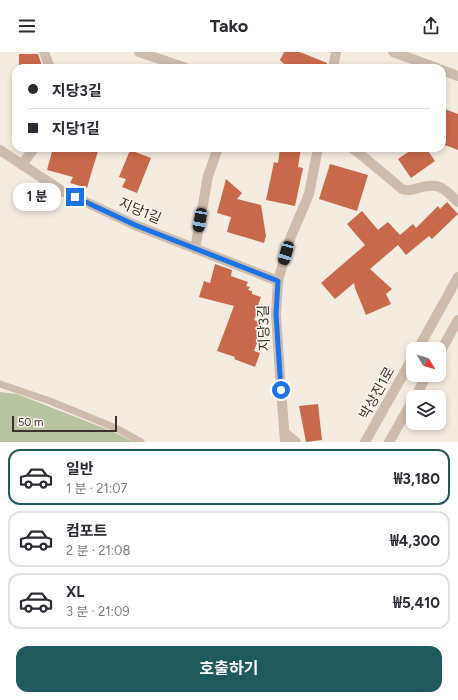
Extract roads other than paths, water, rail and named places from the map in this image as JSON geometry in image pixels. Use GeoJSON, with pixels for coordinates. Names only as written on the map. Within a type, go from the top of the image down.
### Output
{"type":"FeatureCollection","features":[{"type":"Feature","properties":{"kind":"street"},"geometry":{"type":"LineString","coordinates":[[44,52],[48,64]]}},
{"type":"Feature","properties":{"kind":"street"},"geometry":{"type":"LineString","coordinates":[[139,52],[174,64]]}},
{"type":"Feature","properties":{"kind":"street"},"geometry":{"type":"LineString","coordinates":[[334,64],[336,52]]}},
{"type":"Feature","properties":{"kind":"street"},"geometry":{"type":"LineString","coordinates":[[393,52],[426,64]]}},
{"type":"Feature","properties":{"kind":"street"},"geometry":{"type":"LineString","coordinates":[[446,72],[457,76]]}},
{"type":"Feature","properties":{"kind":"street","name":"지당1길"},"geometry":{"type":"LineString","coordinates":[[0,150],[62,191],[135,225],[278,281]]}},
{"type":"Feature","properties":{"kind":"street"},"geometry":{"type":"LineString","coordinates":[[22,165],[31,152]]}},
{"type":"Feature","properties":{"kind":"street"},"geometry":{"type":"LineString","coordinates":[[195,249],[208,176],[217,152]]}},
{"type":"Feature","properties":{"kind":"street","name":"지당3길"},"geometry":{"type":"LineString","coordinates":[[285,438],[276,314],[278,281],[290,239],[309,194],[317,152]]}},
{"type":"Feature","properties":{"kind":"street"},"geometry":{"type":"LineString","coordinates":[[357,152],[402,189],[412,190],[433,185],[440,187],[458,202]]}},
{"type":"Feature","properties":{"kind":"street"},"geometry":{"type":"LineString","coordinates":[[422,342],[458,277]]}},
{"type":"Feature","properties":{"kind":"street"},"geometry":{"type":"LineString","coordinates":[[446,342],[458,320]]}},
{"type":"Feature","properties":{"kind":"street","name":"박상진1로"},"geometry":{"type":"LineString","coordinates":[[365,442],[406,369]]}},
{"type":"Feature","properties":{"kind":"street"},"geometry":{"type":"LineString","coordinates":[[389,442],[406,412]]}},
{"type":"Feature","properties":{"kind":"street"},"geometry":{"type":"LineString","coordinates":[[285,438],[296,442]]}},
{"type":"Feature","properties":{"kind":"lane"},"geometry":{"type":"LineString","coordinates":[[0,384],[50,401],[112,426],[141,442]]}}]}
